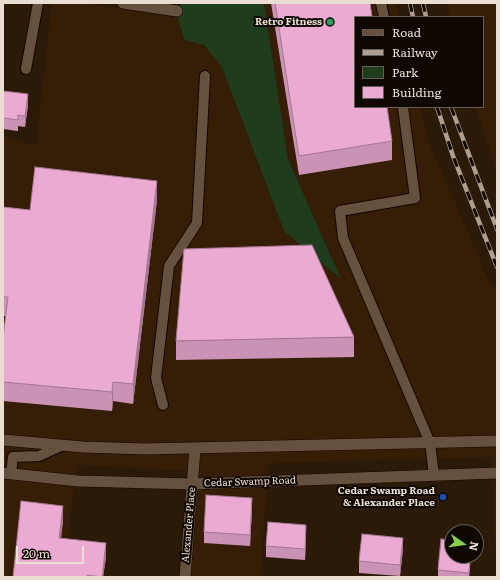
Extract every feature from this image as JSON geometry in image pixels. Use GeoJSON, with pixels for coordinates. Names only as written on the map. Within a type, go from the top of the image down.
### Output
{"type":"FeatureCollection","features":[{"type":"Feature","properties":{"kind":"main road"},"geometry":{"type":"LineString","coordinates":[[123,3],[177,11]]}},
{"type":"Feature","properties":{"kind":"main road"},"geometry":{"type":"LineString","coordinates":[[3,440],[130,449],[195,449],[497,441]]}},
{"type":"Feature","properties":{"kind":"main road","name":"Alexander Place"},"geometry":{"type":"LineString","coordinates":[[185,577],[195,449]]}},
{"type":"Feature","properties":{"kind":"main road","name":"Cedar Swamp Road"},"geometry":{"type":"LineString","coordinates":[[7,473],[78,481],[192,484],[497,473]]}},
{"type":"Feature","properties":{"kind":"lane"},"geometry":{"type":"LineString","coordinates":[[26,69],[38,3]]}},
{"type":"Feature","properties":{"kind":"lane"},"geometry":{"type":"LineString","coordinates":[[381,3],[384,16]]}},
{"type":"Feature","properties":{"kind":"lane"},"geometry":{"type":"LineString","coordinates":[[163,405],[156,378],[168,266],[197,223],[205,76]]}},
{"type":"Feature","properties":{"kind":"lane"},"geometry":{"type":"LineString","coordinates":[[402,108],[415,198],[340,211],[343,238],[430,443],[434,475]]}},
{"type":"Feature","properties":{"kind":"lane"},"geometry":{"type":"LineString","coordinates":[[7,473],[13,457],[39,456],[63,445]]}},
{"type":"Feature","properties":{"kind":"shaded area"},"geometry":{"type":"Polygon","coordinates":[[[52,3],[84,3],[178,18],[184,40],[204,45],[222,67],[284,231],[341,278],[288,159],[264,3],[397,3],[400,16],[354,16],[354,108],[420,108],[427,138],[487,277],[497,294],[497,577],[491,457],[268,463],[260,577],[181,577],[189,471],[76,465],[63,577],[3,577],[3,135],[36,146],[52,3]]]}},
{"type":"Feature","properties":{"kind":"shaded area"},"geometry":{"type":"Polygon","coordinates":[[[447,3],[497,3],[497,173],[476,108],[484,108],[484,16],[450,16],[447,3]]]}},
{"type":"Feature","properties":{"kind":"green space"},"geometry":{"type":"Polygon","coordinates":[[[181,3],[264,3],[288,159],[341,279],[284,231],[222,67],[204,45],[184,40],[178,18],[181,3]]]}},
{"type":"Feature","properties":{"kind":"building"},"geometry":{"type":"Polygon","coordinates":[[[275,3],[370,3],[372,16],[354,16],[354,108],[387,108],[392,141],[299,156],[275,3]]]}},
{"type":"Feature","properties":{"kind":"building"},"geometry":{"type":"Polygon","coordinates":[[[3,91],[28,94],[25,116],[18,115],[18,120],[3,118],[3,91]]]}},
{"type":"Feature","properties":{"kind":"building"},"geometry":{"type":"Polygon","coordinates":[[[35,167],[157,181],[133,384],[113,382],[112,392],[3,382],[3,338],[8,297],[3,297],[3,207],[30,210],[35,167]]]}},
{"type":"Feature","properties":{"kind":"building"},"geometry":{"type":"Polygon","coordinates":[[[312,245],[354,337],[176,341],[184,249],[312,245]]]}},
{"type":"Feature","properties":{"kind":"building"},"geometry":{"type":"Polygon","coordinates":[[[206,495],[252,498],[250,535],[204,532],[206,495]]]}},
{"type":"Feature","properties":{"kind":"building"},"geometry":{"type":"Polygon","coordinates":[[[21,501],[63,506],[59,538],[106,543],[102,577],[87,575],[87,577],[13,577],[21,501]]]}},
{"type":"Feature","properties":{"kind":"building"},"geometry":{"type":"Polygon","coordinates":[[[268,522],[306,525],[305,549],[266,546],[268,522]]]}},
{"type":"Feature","properties":{"kind":"building"},"geometry":{"type":"Polygon","coordinates":[[[362,534],[403,538],[400,565],[359,561],[362,534]]]}},
{"type":"Feature","properties":{"kind":"building"},"geometry":{"type":"Polygon","coordinates":[[[441,539],[444,539],[444,564],[470,564],[469,573],[438,570],[441,539]]]}},
{"type":"Feature","properties":{"kind":"railway"},"geometry":{"type":"LineString","coordinates":[[410,3],[413,16]]}},
{"type":"Feature","properties":{"kind":"railway"},"geometry":{"type":"LineString","coordinates":[[423,3],[426,16]]}},
{"type":"Feature","properties":{"kind":"railway"},"geometry":{"type":"LineString","coordinates":[[437,108],[453,156],[497,267]]}},
{"type":"Feature","properties":{"kind":"railway"},"geometry":{"type":"LineString","coordinates":[[451,108],[497,229]]}},
{"type":"Feature","properties":{"kind":"place","name":"Retro Fitness"},"geometry":{"type":"Point","coordinates":[330,22]}},
{"type":"Feature","properties":{"kind":"place","name":"Cedar Swamp Road & Alexander Place"},"geometry":{"type":"Point","coordinates":[443,497]}}]}
